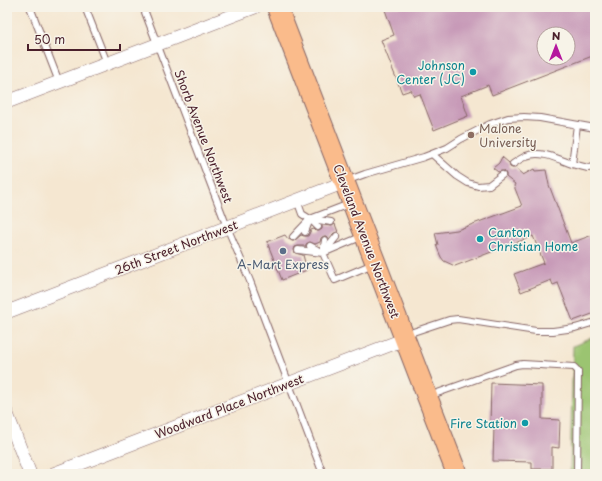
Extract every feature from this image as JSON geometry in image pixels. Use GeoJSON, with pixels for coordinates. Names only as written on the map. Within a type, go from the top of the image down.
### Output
{"type":"FeatureCollection","features":[{"type":"Feature","properties":{"kind":"main road","name":"Cleveland Avenue Northwest"},"geometry":{"type":"LineString","coordinates":[[277,7],[457,474]]}},
{"type":"Feature","properties":{"kind":"street"},"geometry":{"type":"LineString","coordinates":[[8,99],[59,82],[255,7]]}},
{"type":"Feature","properties":{"kind":"street","name":"26th Street Northwest"},"geometry":{"type":"LineString","coordinates":[[7,312],[345,182]]}},
{"type":"Feature","properties":{"kind":"street","name":"Woodward Place Northwest"},"geometry":{"type":"LineString","coordinates":[[53,474],[288,384],[404,337]]}},
{"type":"Feature","properties":{"kind":"street"},"geometry":{"type":"LineString","coordinates":[[7,414],[30,474]]}},
{"type":"Feature","properties":{"kind":"lane"},"geometry":{"type":"LineString","coordinates":[[30,7],[59,82]]}},
{"type":"Feature","properties":{"kind":"lane"},"geometry":{"type":"LineString","coordinates":[[85,7],[107,64]]}},
{"type":"Feature","properties":{"kind":"lane","name":"Shorb Avenue Northwest"},"geometry":{"type":"LineString","coordinates":[[143,7],[227,227],[250,281],[323,474]]}},
{"type":"Feature","properties":{"kind":"lane"},"geometry":{"type":"LineString","coordinates":[[345,182],[365,174],[424,158],[447,148],[460,139],[490,124],[508,118],[540,118],[595,128]]}},
{"type":"Feature","properties":{"kind":"lane"},"geometry":{"type":"LineString","coordinates":[[572,164],[577,125]]}},
{"type":"Feature","properties":{"kind":"lane"},"geometry":{"type":"LineString","coordinates":[[513,164],[534,153],[545,154],[588,168],[595,167]]}},
{"type":"Feature","properties":{"kind":"lane"},"geometry":{"type":"LineString","coordinates":[[432,154],[457,176],[468,183],[478,186],[489,185],[502,176]]}},
{"type":"Feature","properties":{"kind":"lane"},"geometry":{"type":"LineString","coordinates":[[297,200],[302,214],[318,227]]}},
{"type":"Feature","properties":{"kind":"lane"},"geometry":{"type":"LineString","coordinates":[[293,237],[310,219],[352,203]]}},
{"type":"Feature","properties":{"kind":"lane"},"geometry":{"type":"LineString","coordinates":[[310,219],[331,222]]}},
{"type":"Feature","properties":{"kind":"lane"},"geometry":{"type":"LineString","coordinates":[[304,232],[310,219]]}},
{"type":"Feature","properties":{"kind":"lane"},"geometry":{"type":"LineString","coordinates":[[298,250],[323,253],[365,235]]}},
{"type":"Feature","properties":{"kind":"lane"},"geometry":{"type":"LineString","coordinates":[[323,253],[337,236]]}},
{"type":"Feature","properties":{"kind":"lane"},"geometry":{"type":"LineString","coordinates":[[324,240],[323,253],[335,280],[376,263]]}},
{"type":"Feature","properties":{"kind":"lane"},"geometry":{"type":"LineString","coordinates":[[310,246],[323,253]]}},
{"type":"Feature","properties":{"kind":"lane"},"geometry":{"type":"LineString","coordinates":[[404,337],[449,320],[458,319],[536,331],[552,331],[575,328],[595,322]]}},
{"type":"Feature","properties":{"kind":"lane"},"geometry":{"type":"LineString","coordinates":[[427,397],[523,364],[574,367],[578,371],[577,474]]}},
{"type":"Feature","properties":{"kind":"green space"},"geometry":{"type":"Polygon","coordinates":[[[595,337],[595,474],[570,474],[573,346],[595,337]]]}},
{"type":"Feature","properties":{"kind":"building","name":"Johnson Center (JC)"},"geometry":{"type":"Polygon","coordinates":[[[384,7],[591,7],[595,17],[595,55],[576,62],[576,26],[536,26],[536,66],[567,66],[492,95],[488,85],[461,96],[468,116],[434,130],[420,94],[414,96],[411,90],[402,93],[381,40],[394,35],[384,7]]]}},
{"type":"Feature","properties":{"kind":"building","name":"Canton Christian Home"},"geometry":{"type":"Polygon","coordinates":[[[502,157],[509,163],[510,167],[515,168],[523,175],[534,169],[535,171],[546,170],[549,185],[571,243],[595,234],[595,313],[573,321],[558,283],[553,285],[551,280],[521,292],[514,274],[544,263],[533,236],[455,266],[444,261],[441,257],[436,245],[438,245],[435,233],[457,230],[522,206],[514,186],[515,184],[506,177],[504,171],[498,172],[493,168],[499,163],[502,157]]]}},
{"type":"Feature","properties":{"kind":"building","name":"A-Mart Express"},"geometry":{"type":"Polygon","coordinates":[[[335,224],[338,232],[334,233],[329,238],[324,236],[321,238],[320,242],[315,244],[310,242],[306,244],[306,246],[295,247],[295,253],[303,255],[307,270],[282,280],[267,242],[285,235],[288,239],[294,241],[301,235],[308,236],[311,230],[314,229],[319,231],[322,229],[322,225],[332,226],[335,224]]]}},
{"type":"Feature","properties":{"kind":"building","name":"Fire Station"},"geometry":{"type":"Polygon","coordinates":[[[491,383],[542,385],[542,419],[560,420],[559,448],[552,447],[552,469],[532,469],[532,462],[493,461],[494,427],[490,427],[491,383]]]}},
{"type":"Feature","properties":{"kind":"place","name":"Johnson Center (JC)"},"geometry":{"type":"Point","coordinates":[473,72]}},
{"type":"Feature","properties":{"kind":"place","name":"Malone University"},"geometry":{"type":"Point","coordinates":[471,135]}},
{"type":"Feature","properties":{"kind":"place","name":"Canton Christian Home"},"geometry":{"type":"Point","coordinates":[480,239]}},
{"type":"Feature","properties":{"kind":"place","name":"A-Mart Express"},"geometry":{"type":"Point","coordinates":[283,251]}},
{"type":"Feature","properties":{"kind":"place","name":"Fire Station"},"geometry":{"type":"Point","coordinates":[525,423]}}]}
